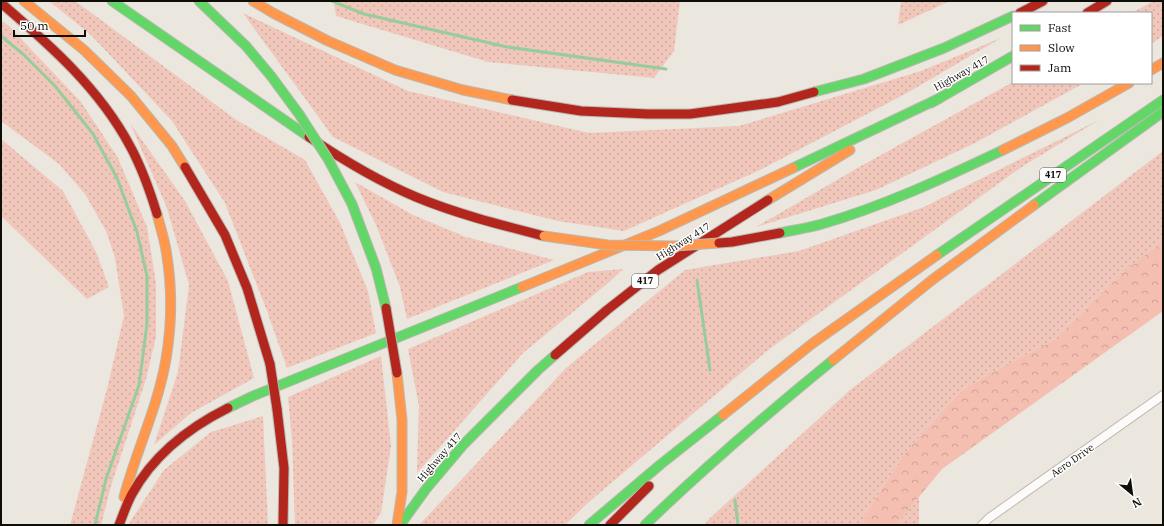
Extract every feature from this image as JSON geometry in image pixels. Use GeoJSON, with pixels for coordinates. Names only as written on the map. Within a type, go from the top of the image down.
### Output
{"type":"FeatureCollection","features":[{"type":"Feature","properties":{"kind":"highway"},"geometry":{"type":"LineString","coordinates":[[24,1],[84,50],[132,96],[172,146],[225,235],[247,288],[270,364],[284,468],[283,525]]}},
{"type":"Feature","properties":{"kind":"highway"},"geometry":{"type":"LineString","coordinates":[[112,1],[292,126],[346,161],[398,189],[444,208],[489,222],[544,236],[608,245],[676,246],[732,242],[820,224],[903,194],[942,178],[1038,133],[1127,84]]}},
{"type":"Feature","properties":{"kind":"highway"},"geometry":{"type":"LineString","coordinates":[[199,1],[228,27],[264,66],[299,114],[328,159],[352,204],[372,256],[386,308],[402,420],[402,492],[398,525]]}},
{"type":"Feature","properties":{"kind":"highway"},"geometry":{"type":"LineString","coordinates":[[253,1],[328,41],[395,70],[463,90],[522,102],[581,111],[648,114],[690,114],[778,102],[864,79],[944,48],[1012,16]]}},
{"type":"Feature","properties":{"kind":"highway"},"geometry":{"type":"LineString","coordinates":[[1022,12],[1043,1]]}},
{"type":"Feature","properties":{"kind":"highway"},"geometry":{"type":"LineString","coordinates":[[1088,12],[1107,1]]}},
{"type":"Feature","properties":{"kind":"highway"},"geometry":{"type":"LineString","coordinates":[[1,3],[66,61],[89,86],[110,113],[128,140],[144,174],[166,246],[170,319],[166,358],[156,399],[131,473],[118,525]]}},
{"type":"Feature","properties":{"kind":"highway","name":"Highway 417"},"geometry":{"type":"LineString","coordinates":[[398,525],[464,444],[538,370],[658,270],[778,194],[900,120],[1012,57]]}},
{"type":"Feature","properties":{"kind":"highway"},"geometry":{"type":"LineString","coordinates":[[1152,69],[1163,63]]}},
{"type":"Feature","properties":{"kind":"highway"},"geometry":{"type":"LineString","coordinates":[[118,525],[135,489],[149,468],[159,456],[182,435],[207,417],[253,396],[659,231],[940,98]]}},
{"type":"Feature","properties":{"kind":"highway","name":"417"},"geometry":{"type":"LineString","coordinates":[[589,525],[661,464],[819,338],[942,250],[1163,100]]}},
{"type":"Feature","properties":{"kind":"highway"},"geometry":{"type":"LineString","coordinates":[[645,525],[683,487],[770,411],[883,320],[946,270],[1020,215],[1163,112]]}},
{"type":"Feature","properties":{"kind":"highway"},"geometry":{"type":"LineString","coordinates":[[610,525],[711,424]]}},
{"type":"Feature","properties":{"kind":"street","name":"Aero Drive"},"geometry":{"type":"LineString","coordinates":[[982,525],[989,518],[1163,395]]}},
{"type":"Feature","properties":{"kind":"shaded area"},"geometry":{"type":"Polygon","coordinates":[[[49,1],[75,1],[235,119],[305,160],[340,223],[368,291],[376,333],[287,368],[267,311],[225,203],[172,121],[91,35],[49,1]]]}},
{"type":"Feature","properties":{"kind":"shaded area"},"geometry":{"type":"Polygon","coordinates":[[[334,1],[680,1],[674,51],[654,78],[488,62],[336,16],[334,1]]]}},
{"type":"Feature","properties":{"kind":"shaded area"},"geometry":{"type":"Polygon","coordinates":[[[901,1],[950,1],[898,25],[901,1]]]}},
{"type":"Feature","properties":{"kind":"shaded area"},"geometry":{"type":"Polygon","coordinates":[[[1153,1],[1163,1],[1163,36],[1152,43],[1152,12],[1134,12],[1153,1]]]}},
{"type":"Feature","properties":{"kind":"shaded area"},"geometry":{"type":"Polygon","coordinates":[[[243,13],[408,91],[589,133],[739,126],[921,71],[1001,38],[907,93],[760,170],[624,231],[558,221],[443,192],[333,137],[243,13]]]}},
{"type":"Feature","properties":{"kind":"shaded area"},"geometry":{"type":"Polygon","coordinates":[[[1,20],[9,26],[81,102],[118,158],[147,227],[156,283],[156,337],[146,379],[111,486],[101,525],[70,525],[107,389],[124,316],[115,258],[106,231],[85,194],[59,164],[1,121],[1,20]]]}},
{"type":"Feature","properties":{"kind":"shaded area"},"geometry":{"type":"Polygon","coordinates":[[[1012,83],[1012,84],[1082,84],[975,143],[876,190],[756,227],[861,166],[1012,83]]]}},
{"type":"Feature","properties":{"kind":"shaded area"},"geometry":{"type":"Polygon","coordinates":[[[1099,120],[1023,166],[768,350],[590,501],[565,525],[419,525],[566,368],[685,270],[799,251],[924,207],[1099,120]]]}},
{"type":"Feature","properties":{"kind":"shaded area"},"geometry":{"type":"Polygon","coordinates":[[[130,123],[185,201],[228,281],[254,378],[191,413],[154,445],[178,372],[189,285],[167,208],[130,123]]]}},
{"type":"Feature","properties":{"kind":"shaded area"},"geometry":{"type":"Polygon","coordinates":[[[1,139],[63,191],[96,252],[109,287],[87,299],[1,216],[1,139]]]}},
{"type":"Feature","properties":{"kind":"shaded area"},"geometry":{"type":"Polygon","coordinates":[[[1163,151],[1163,241],[1125,271],[1054,340],[961,391],[903,456],[862,520],[870,525],[704,525],[850,390],[1163,151]]]}},
{"type":"Feature","properties":{"kind":"shaded area"},"geometry":{"type":"Polygon","coordinates":[[[355,182],[413,215],[466,237],[554,260],[407,319],[400,287],[376,225],[355,182]]]}},
{"type":"Feature","properties":{"kind":"shaded area"},"geometry":{"type":"Polygon","coordinates":[[[623,269],[523,353],[417,473],[419,406],[408,349],[588,272],[623,269]]]}},
{"type":"Feature","properties":{"kind":"shaded area"},"geometry":{"type":"Polygon","coordinates":[[[381,356],[391,446],[381,513],[373,525],[295,525],[292,440],[288,397],[381,356]]]}},
{"type":"Feature","properties":{"kind":"shaded area"},"geometry":{"type":"Polygon","coordinates":[[[263,416],[268,525],[128,525],[164,470],[211,432],[263,416]]]}},
{"type":"Feature","properties":{"kind":"shaded area"},"geometry":{"type":"Polygon","coordinates":[[[919,497],[919,525],[896,525],[919,497]]]}},
{"type":"Feature","properties":{"kind":"green space"},"geometry":{"type":"Polygon","coordinates":[[[1163,241],[1163,311],[942,469],[896,525],[870,525],[862,520],[903,456],[961,391],[1054,340],[1125,271],[1163,241]]]}},
{"type":"Feature","properties":{"kind":"waterway"},"geometry":{"type":"LineString","coordinates":[[332,1],[364,14],[507,47],[666,69]]}},
{"type":"Feature","properties":{"kind":"waterway"},"geometry":{"type":"LineString","coordinates":[[1,36],[23,54],[55,86],[93,134],[117,178],[137,232],[147,276],[147,324],[139,385],[106,479],[95,525]]}},
{"type":"Feature","properties":{"kind":"waterway"},"geometry":{"type":"LineString","coordinates":[[697,280],[710,370]]}},
{"type":"Feature","properties":{"kind":"waterway"},"geometry":{"type":"LineString","coordinates":[[735,500],[738,525]]}},
{"type":"Feature","properties":{"kind":"traffic: fast"},"geometry":{"type":"LineString","coordinates":[[112,1],[309,137]]}},
{"type":"Feature","properties":{"kind":"traffic: fast"},"geometry":{"type":"LineString","coordinates":[[199,1],[246,46],[271,76]]}},
{"type":"Feature","properties":{"kind":"traffic: fast"},"geometry":{"type":"LineString","coordinates":[[814,92],[864,79],[944,48],[1012,16]]}},
{"type":"Feature","properties":{"kind":"traffic: fast"},"geometry":{"type":"LineString","coordinates":[[931,103],[1012,57]]}},
{"type":"Feature","properties":{"kind":"traffic: fast"},"geometry":{"type":"LineString","coordinates":[[271,76],[299,114],[328,159],[352,204]]}},
{"type":"Feature","properties":{"kind":"traffic: fast"},"geometry":{"type":"LineString","coordinates":[[793,168],[940,98]]}},
{"type":"Feature","properties":{"kind":"traffic: fast"},"geometry":{"type":"LineString","coordinates":[[937,255],[1163,100]]}},
{"type":"Feature","properties":{"kind":"traffic: fast"},"geometry":{"type":"LineString","coordinates":[[1034,205],[1163,112]]}},
{"type":"Feature","properties":{"kind":"traffic: fast"},"geometry":{"type":"LineString","coordinates":[[780,233],[822,224],[868,209],[936,181],[1003,150]]}},
{"type":"Feature","properties":{"kind":"traffic: fast"},"geometry":{"type":"LineString","coordinates":[[352,204],[376,268],[386,308]]}},
{"type":"Feature","properties":{"kind":"traffic: fast"},"geometry":{"type":"LineString","coordinates":[[228,408],[253,396],[522,287]]}},
{"type":"Feature","properties":{"kind":"traffic: fast"},"geometry":{"type":"LineString","coordinates":[[400,525],[426,489],[464,444],[555,355]]}},
{"type":"Feature","properties":{"kind":"traffic: fast"},"geometry":{"type":"LineString","coordinates":[[645,525],[737,441],[833,360]]}},
{"type":"Feature","properties":{"kind":"traffic: fast"},"geometry":{"type":"LineString","coordinates":[[589,525],[661,464],[723,415]]}},
{"type":"Feature","properties":{"kind":"traffic: slow"},"geometry":{"type":"LineString","coordinates":[[24,1],[84,50],[131,96],[172,146],[185,167]]}},
{"type":"Feature","properties":{"kind":"traffic: slow"},"geometry":{"type":"LineString","coordinates":[[253,1],[328,41],[395,70],[463,90],[512,100]]}},
{"type":"Feature","properties":{"kind":"traffic: slow"},"geometry":{"type":"LineString","coordinates":[[1152,69],[1163,63]]}},
{"type":"Feature","properties":{"kind":"traffic: slow"},"geometry":{"type":"LineString","coordinates":[[1003,150],[1067,118],[1127,84]]}},
{"type":"Feature","properties":{"kind":"traffic: slow"},"geometry":{"type":"LineString","coordinates":[[768,200],[850,150]]}},
{"type":"Feature","properties":{"kind":"traffic: slow"},"geometry":{"type":"LineString","coordinates":[[522,287],[659,231],[793,168]]}},
{"type":"Feature","properties":{"kind":"traffic: slow"},"geometry":{"type":"LineString","coordinates":[[833,360],[932,280],[1034,205]]}},
{"type":"Feature","properties":{"kind":"traffic: slow"},"geometry":{"type":"LineString","coordinates":[[124,497],[158,394],[168,346],[170,318],[168,263],[157,214]]}},
{"type":"Feature","properties":{"kind":"traffic: slow"},"geometry":{"type":"LineString","coordinates":[[544,236],[608,245],[675,246],[719,243]]}},
{"type":"Feature","properties":{"kind":"traffic: slow"},"geometry":{"type":"LineString","coordinates":[[723,415],[813,343],[937,255]]}},
{"type":"Feature","properties":{"kind":"traffic: slow"},"geometry":{"type":"LineString","coordinates":[[397,373],[402,420],[402,492],[397,525]]}},
{"type":"Feature","properties":{"kind":"traffic: jam"},"geometry":{"type":"LineString","coordinates":[[1022,12],[1043,1]]}},
{"type":"Feature","properties":{"kind":"traffic: jam"},"geometry":{"type":"LineString","coordinates":[[1089,12],[1107,1]]}},
{"type":"Feature","properties":{"kind":"traffic: jam"},"geometry":{"type":"LineString","coordinates":[[1,3],[55,51],[104,105],[118,125],[134,154],[152,197],[157,214]]}},
{"type":"Feature","properties":{"kind":"traffic: jam"},"geometry":{"type":"LineString","coordinates":[[512,100],[581,111],[690,114],[778,102],[814,92]]}},
{"type":"Feature","properties":{"kind":"traffic: jam"},"geometry":{"type":"LineString","coordinates":[[309,137],[361,170],[416,197],[463,214],[544,236]]}},
{"type":"Feature","properties":{"kind":"traffic: jam"},"geometry":{"type":"LineString","coordinates":[[185,167],[225,235],[247,288],[270,364]]}},
{"type":"Feature","properties":{"kind":"traffic: jam"},"geometry":{"type":"LineString","coordinates":[[555,355],[607,310],[658,270],[768,200]]}},
{"type":"Feature","properties":{"kind":"traffic: jam"},"geometry":{"type":"LineString","coordinates":[[719,243],[780,233]]}},
{"type":"Feature","properties":{"kind":"traffic: jam"},"geometry":{"type":"LineString","coordinates":[[386,308],[397,373]]}},
{"type":"Feature","properties":{"kind":"traffic: jam"},"geometry":{"type":"LineString","coordinates":[[270,364],[277,409]]}},
{"type":"Feature","properties":{"kind":"traffic: jam"},"geometry":{"type":"LineString","coordinates":[[119,525],[132,494],[161,454],[199,424],[228,408]]}},
{"type":"Feature","properties":{"kind":"traffic: jam"},"geometry":{"type":"LineString","coordinates":[[277,409],[284,468],[283,525]]}},
{"type":"Feature","properties":{"kind":"traffic: jam"},"geometry":{"type":"LineString","coordinates":[[610,525],[649,486]]}}]}
